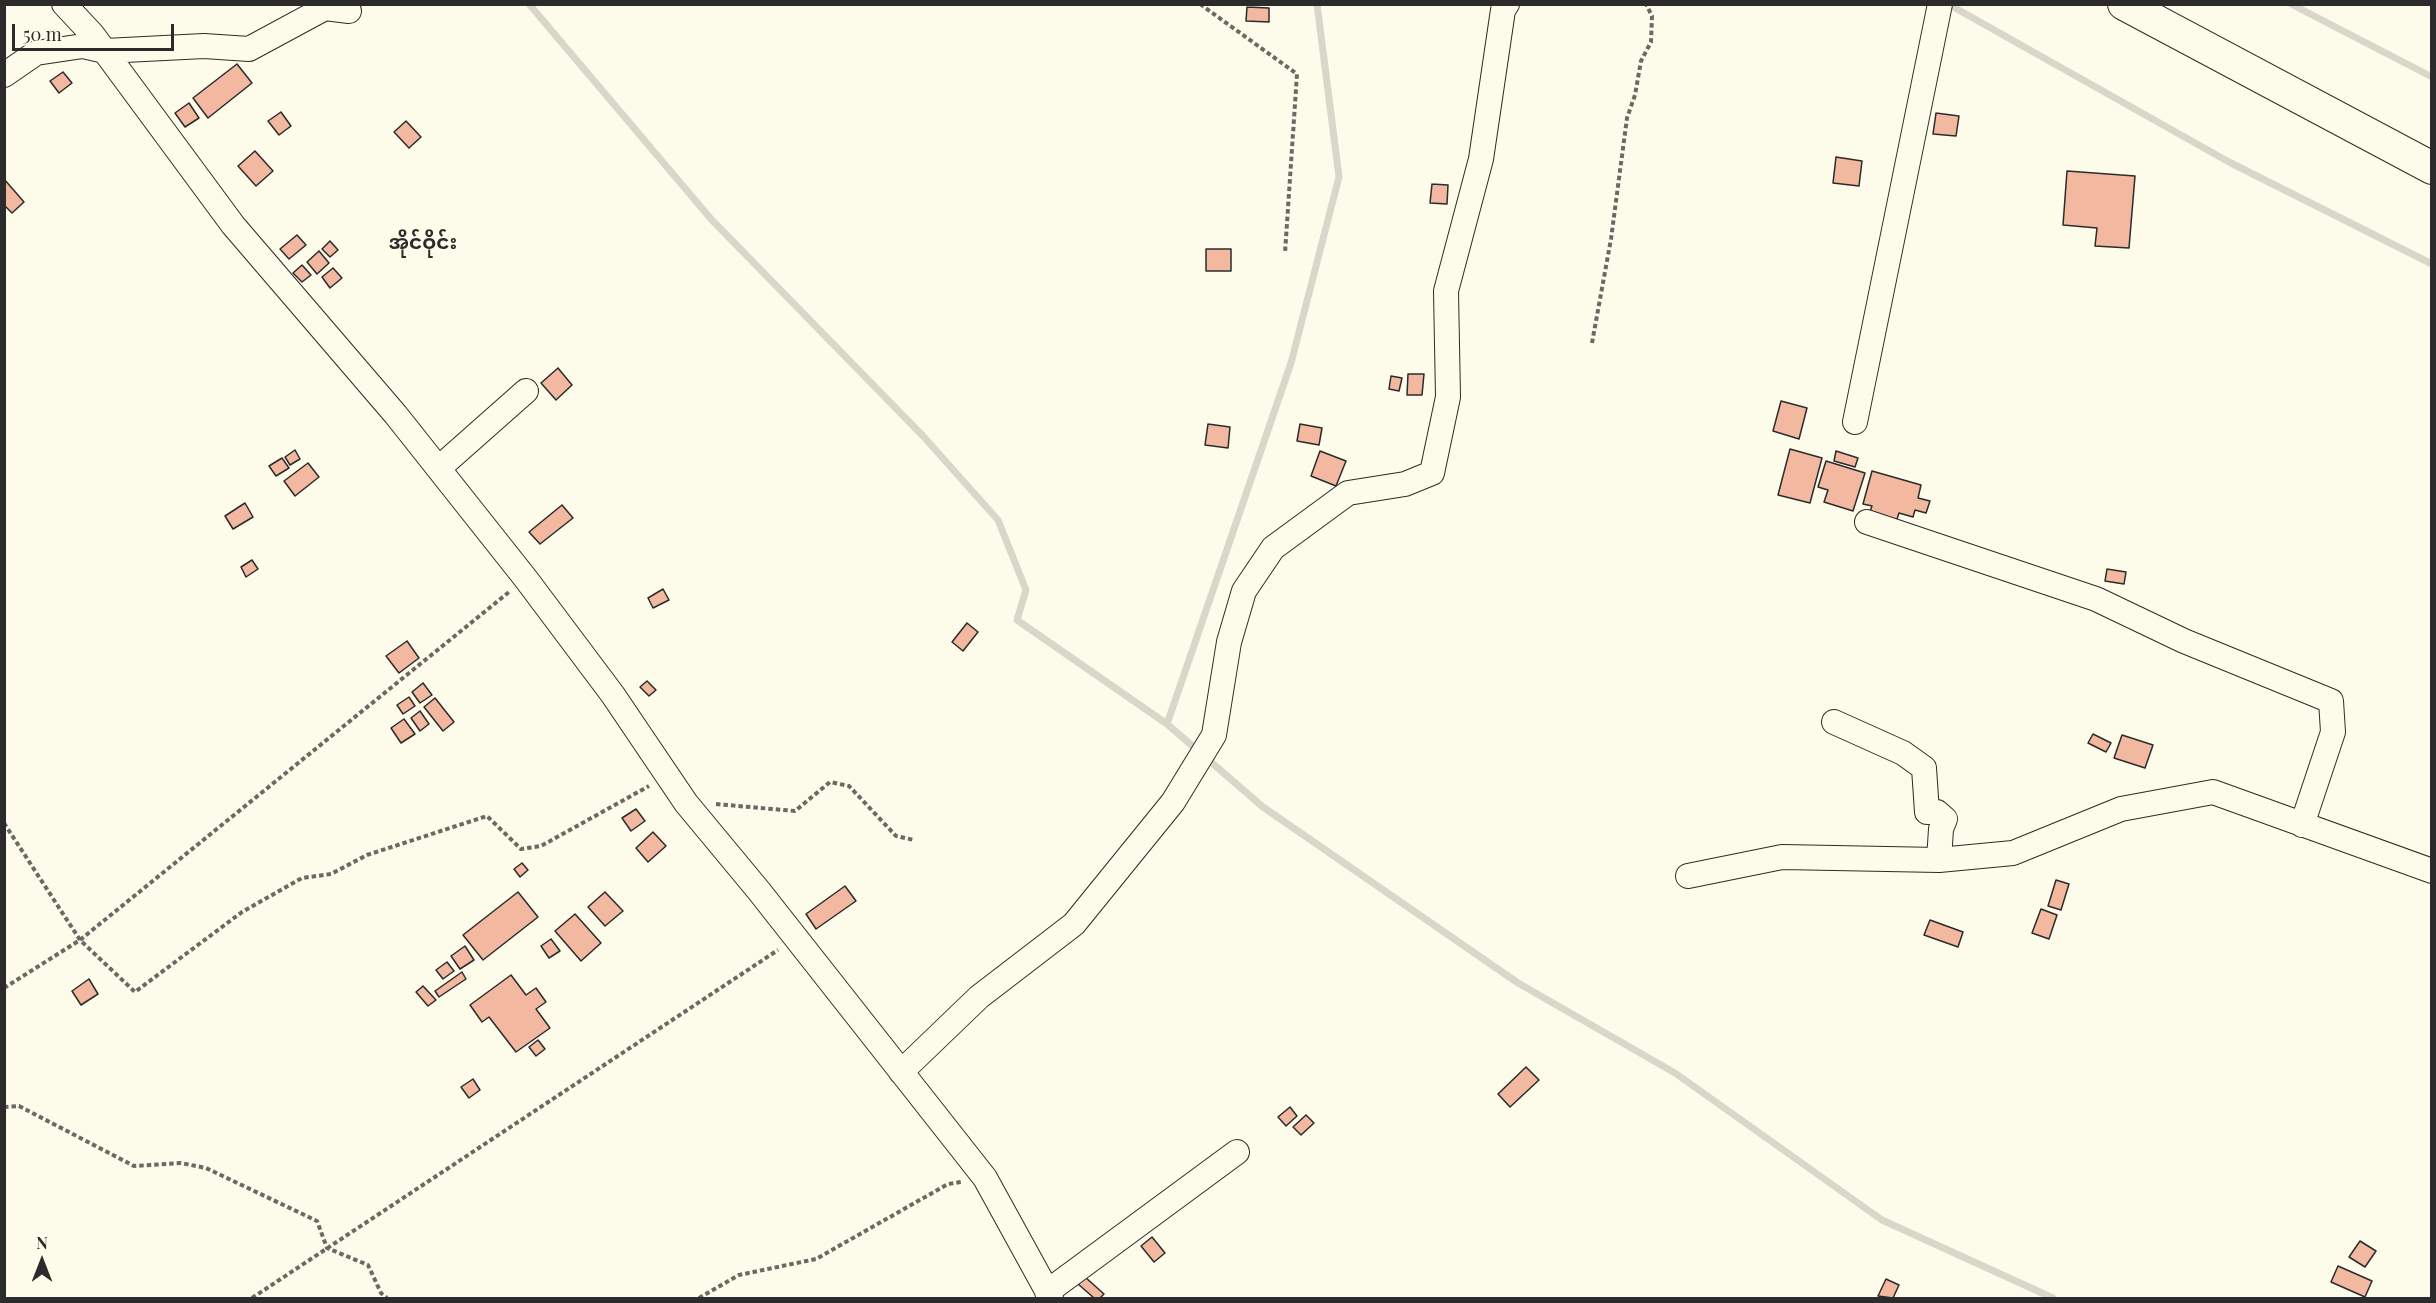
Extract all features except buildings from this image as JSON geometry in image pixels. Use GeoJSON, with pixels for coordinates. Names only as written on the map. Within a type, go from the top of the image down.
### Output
{"type":"FeatureCollection","features":[{"type":"Feature","properties":{"kind":"main road"},"geometry":{"type":"LineString","coordinates":[[2124,4],[2432,168]]}},
{"type":"Feature","properties":{"kind":"street"},"geometry":{"type":"LineString","coordinates":[[64,4],[105,51],[233,225],[319,322],[439,468],[613,695],[686,803],[796,938],[985,1178],[1049,1295],[1237,1152]]}},
{"type":"Feature","properties":{"kind":"street"},"geometry":{"type":"LineString","coordinates":[[902,1072],[979,997],[1074,924],[1173,802],[1214,735],[1229,642],[1244,591],[1274,548],[1348,493],[1405,484],[1432,473],[1448,397],[1446,291],[1481,159],[1503,10],[1507,4]]}},
{"type":"Feature","properties":{"kind":"street"},"geometry":{"type":"LineString","coordinates":[[1856,422],[1940,4]]}},
{"type":"Feature","properties":{"kind":"street"},"geometry":{"type":"LineString","coordinates":[[4,75],[36,53],[83,46],[105,51],[204,46],[249,49],[325,8],[349,11]]}},
{"type":"Feature","properties":{"kind":"street"},"geometry":{"type":"LineString","coordinates":[[439,468],[526,391]]}},
{"type":"Feature","properties":{"kind":"street"},"geometry":{"type":"LineString","coordinates":[[1867,522],[2096,599],[2184,641],[2331,701],[2333,732],[2302,825]]}},
{"type":"Feature","properties":{"kind":"street"},"geometry":{"type":"LineString","coordinates":[[1834,722],[1903,753],[1923,768],[1927,812],[1937,812],[1945,819],[1941,829],[1940,860]]}},
{"type":"Feature","properties":{"kind":"street"},"geometry":{"type":"LineString","coordinates":[[1688,876],[1782,857],[1940,860],[2013,854],[2121,809],[2213,792],[2432,871]]}},
{"type":"Feature","properties":{"kind":"path"},"geometry":{"type":"LineString","coordinates":[[1200,4],[1297,74],[1285,253]]}},
{"type":"Feature","properties":{"kind":"path"},"geometry":{"type":"LineString","coordinates":[[1592,343],[1611,239],[1627,118],[1635,95],[1641,61],[1651,42],[1652,16],[1646,4]]}},
{"type":"Feature","properties":{"kind":"path"},"geometry":{"type":"LineString","coordinates":[[4,988],[80,940],[526,579]]}},
{"type":"Feature","properties":{"kind":"path"},"geometry":{"type":"LineString","coordinates":[[4,823],[80,940],[135,992],[242,912],[302,878],[331,874],[367,855],[487,816],[521,849],[540,846],[668,776]]}},
{"type":"Feature","properties":{"kind":"path"},"geometry":{"type":"LineString","coordinates":[[686,803],[795,811],[830,782],[849,786],[896,836],[914,840]]}},
{"type":"Feature","properties":{"kind":"path"},"geometry":{"type":"LineString","coordinates":[[252,1299],[796,938]]}},
{"type":"Feature","properties":{"kind":"path"},"geometry":{"type":"LineString","coordinates":[[4,1107],[19,1106],[134,1166],[181,1163],[206,1168],[317,1221],[327,1248],[368,1265],[381,1293],[387,1299]]}},
{"type":"Feature","properties":{"kind":"path"},"geometry":{"type":"LineString","coordinates":[[699,1299],[739,1275],[816,1258],[948,1184],[985,1178]]}},
{"type":"Feature","properties":{"kind":"waterway"},"geometry":{"type":"LineString","coordinates":[[529,4],[711,219],[923,436],[998,520],[1026,590],[1017,620],[1167,724],[1263,807],[1518,983],[1675,1073],[1882,1220],[2053,1298]]}},
{"type":"Feature","properties":{"kind":"waterway"},"geometry":{"type":"LineString","coordinates":[[1167,724],[1291,363],[1339,177],[1317,4]]}},
{"type":"Feature","properties":{"kind":"waterway"},"geometry":{"type":"LineString","coordinates":[[1948,4],[2229,162],[2432,264]]}},
{"type":"Feature","properties":{"kind":"waterway"},"geometry":{"type":"LineString","coordinates":[[2291,4],[2432,77]]}},
{"type":"Feature","properties":{"kind":"district","name":"အိုင်ဝိုင်း"},"geometry":{"type":"Point","coordinates":[423,243]}}]}
